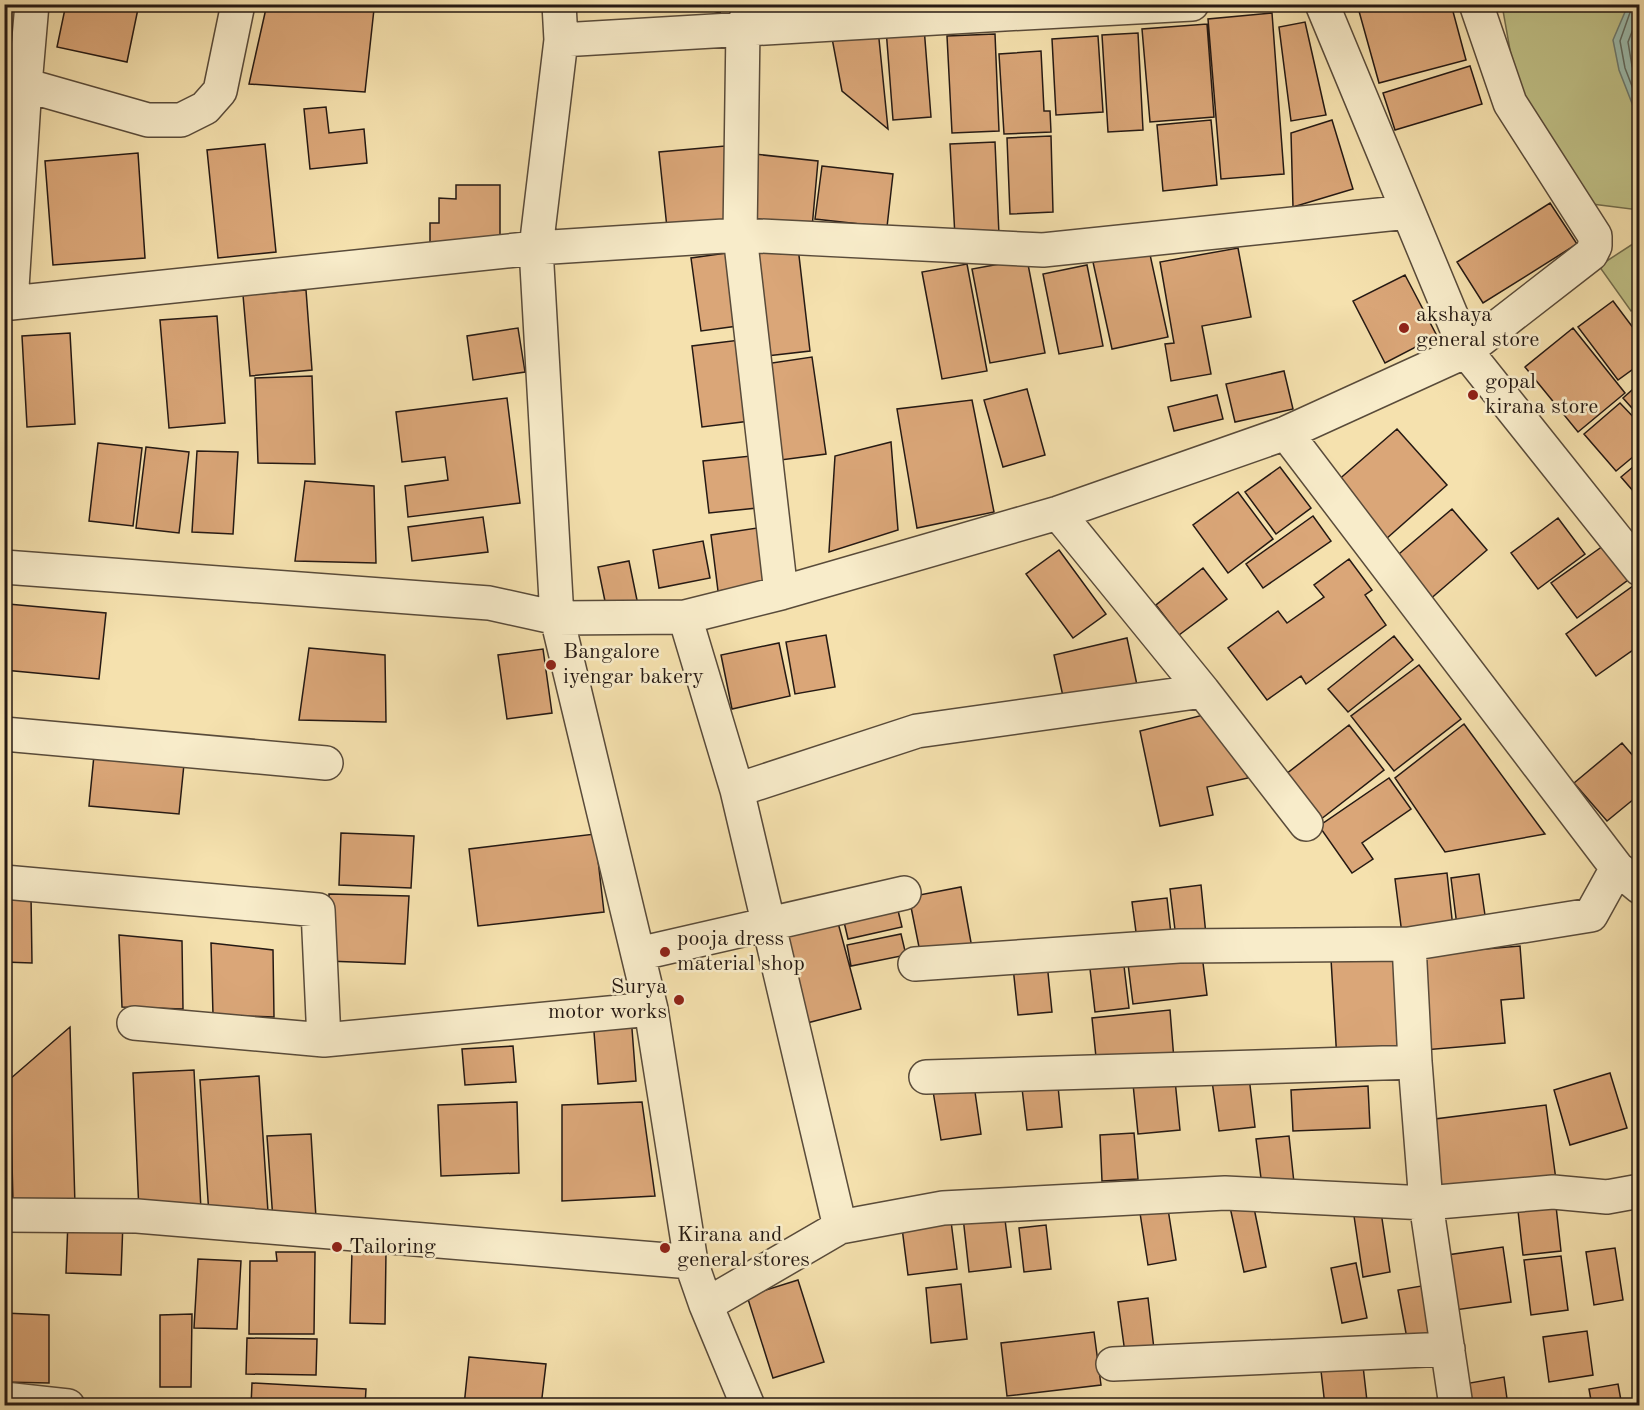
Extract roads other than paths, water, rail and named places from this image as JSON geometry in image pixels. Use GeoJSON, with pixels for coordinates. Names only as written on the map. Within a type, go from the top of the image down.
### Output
{"type":"FeatureCollection","features":[{"type":"Feature","properties":{"kind":"street"},"geometry":{"type":"LineString","coordinates":[[25,85],[148,120],[182,120],[205,108],[220,91],[238,4]]}},
{"type":"Feature","properties":{"kind":"street"},"geometry":{"type":"LineString","coordinates":[[559,4],[561,40],[536,248],[557,618],[651,1009],[691,1262],[706,1305],[748,1406]]}},
{"type":"Feature","properties":{"kind":"street"},"geometry":{"type":"LineString","coordinates":[[561,40],[747,16],[1192,4]]}},
{"type":"Feature","properties":{"kind":"street"},"geometry":{"type":"LineString","coordinates":[[1322,4],[1466,351],[1640,570]]}},
{"type":"Feature","properties":{"kind":"street"},"geometry":{"type":"LineString","coordinates":[[4,567],[489,603],[557,618],[685,617],[781,594],[1058,513],[1286,433],[1466,351],[1591,254],[1595,246],[1595,236],[1510,103],[1476,4]]}},
{"type":"Feature","properties":{"kind":"street"},"geometry":{"type":"LineString","coordinates":[[22,10],[25,85],[8,303],[536,248],[740,235],[1043,250],[1408,212]]}},
{"type":"Feature","properties":{"kind":"street"},"geometry":{"type":"LineString","coordinates":[[747,16],[740,235],[781,594]]}},
{"type":"Feature","properties":{"kind":"street"},"geometry":{"type":"LineString","coordinates":[[915,964],[1179,946],[1408,944],[1591,915],[1628,878],[1286,433]]}},
{"type":"Feature","properties":{"kind":"street"},"geometry":{"type":"LineString","coordinates":[[1058,513],[1203,691],[1306,824]]}},
{"type":"Feature","properties":{"kind":"street"},"geometry":{"type":"LineString","coordinates":[[685,617],[737,790],[840,1227]]}},
{"type":"Feature","properties":{"kind":"street"},"geometry":{"type":"LineString","coordinates":[[737,790],[917,731],[1203,691]]}},
{"type":"Feature","properties":{"kind":"street"},"geometry":{"type":"LineString","coordinates":[[4,734],[326,763]]}},
{"type":"Feature","properties":{"kind":"street"},"geometry":{"type":"LineString","coordinates":[[4,882],[318,910],[324,1040]]}},
{"type":"Feature","properties":{"kind":"street"},"geometry":{"type":"LineString","coordinates":[[638,954],[904,893]]}},
{"type":"Feature","properties":{"kind":"street"},"geometry":{"type":"LineString","coordinates":[[1408,944],[1426,1203],[1456,1406]]}},
{"type":"Feature","properties":{"kind":"street"},"geometry":{"type":"LineString","coordinates":[[134,1023],[324,1040],[651,1009]]}},
{"type":"Feature","properties":{"kind":"street"},"geometry":{"type":"LineString","coordinates":[[926,1077],[1415,1062]]}},
{"type":"Feature","properties":{"kind":"street"},"geometry":{"type":"LineString","coordinates":[[706,1305],[840,1227],[943,1208],[1225,1193],[1426,1203],[1553,1192],[1607,1197],[1640,1191]]}},
{"type":"Feature","properties":{"kind":"street"},"geometry":{"type":"LineString","coordinates":[[4,1215],[138,1216],[691,1262]]}},
{"type":"Feature","properties":{"kind":"street"},"geometry":{"type":"LineString","coordinates":[[1113,1364],[1448,1349]]}},
{"type":"Feature","properties":{"kind":"street"},"geometry":{"type":"LineString","coordinates":[[4,1399],[68,1406]]}},
{"type":"Feature","properties":{"kind":"water"},"geometry":{"type":"Polygon","coordinates":[[[1628,5],[1639,5],[1639,118],[1619,70],[1613,40],[1628,5]]]}},
{"type":"Feature","properties":{"kind":"place","name":"akshaya general store"},"geometry":{"type":"Point","coordinates":[1404,328]}},
{"type":"Feature","properties":{"kind":"place","name":"gopal kirana store"},"geometry":{"type":"Point","coordinates":[1473,395]}},
{"type":"Feature","properties":{"kind":"place","name":"Bangalore iyengar bakery"},"geometry":{"type":"Point","coordinates":[551,665]}},
{"type":"Feature","properties":{"kind":"place","name":"pooja dress material shop"},"geometry":{"type":"Point","coordinates":[665,952]}},
{"type":"Feature","properties":{"kind":"place","name":"Surya motor works"},"geometry":{"type":"Point","coordinates":[679,1000]}},
{"type":"Feature","properties":{"kind":"place","name":"Tailoring"},"geometry":{"type":"Point","coordinates":[337,1247]}},
{"type":"Feature","properties":{"kind":"place","name":"Kirana and general stores"},"geometry":{"type":"Point","coordinates":[665,1248]}}]}
